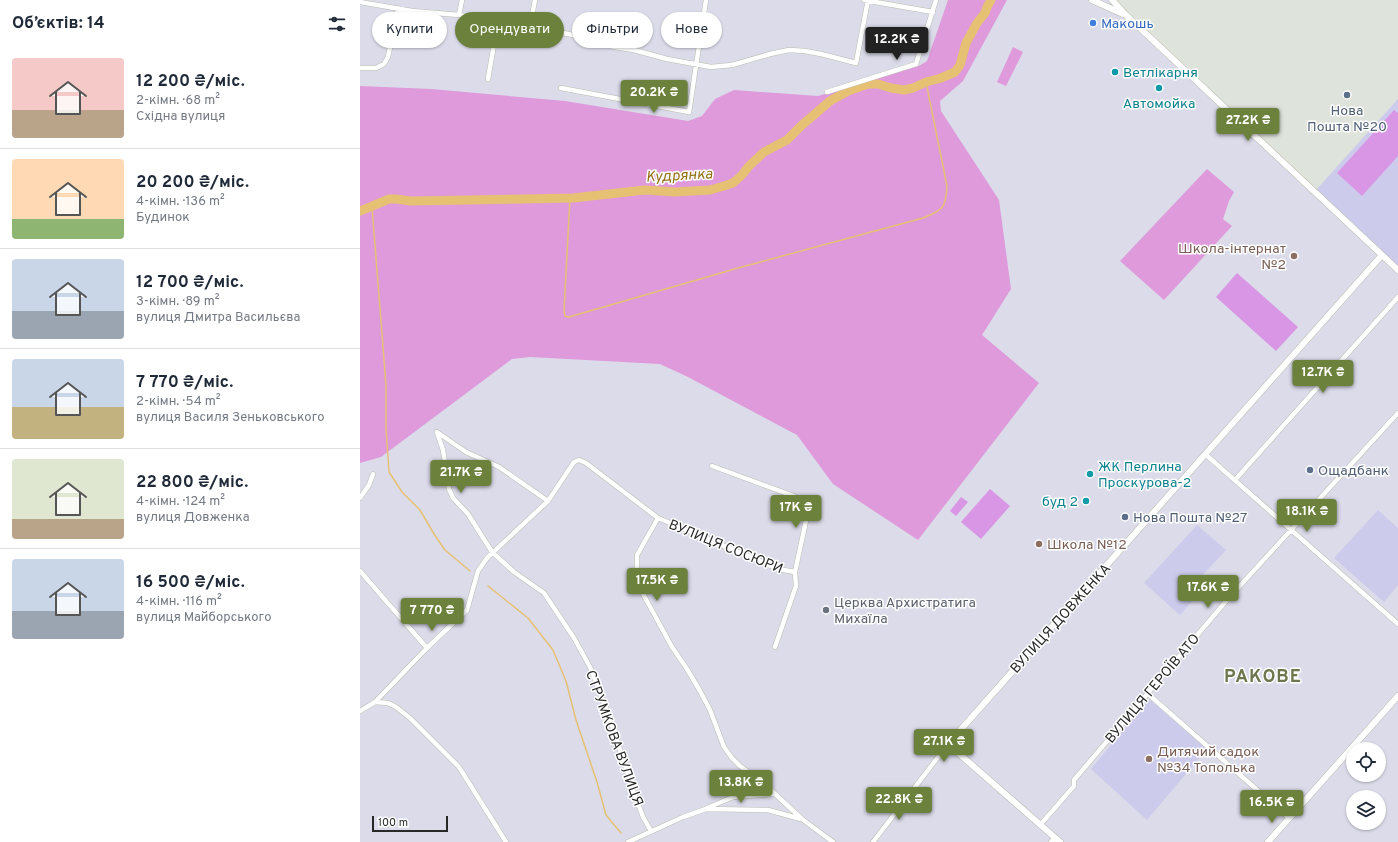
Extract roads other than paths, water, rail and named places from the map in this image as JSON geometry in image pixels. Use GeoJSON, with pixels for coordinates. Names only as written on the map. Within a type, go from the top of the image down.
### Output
{"type":"FeatureCollection","features":[{"type":"Feature","properties":{"kind":"street"},"geometry":{"type":"LineString","coordinates":[[460,12],[462,0]]}},
{"type":"Feature","properties":{"kind":"street"},"geometry":{"type":"LineString","coordinates":[[533,12],[535,0]]}},
{"type":"Feature","properties":{"kind":"street"},"geometry":{"type":"LineString","coordinates":[[561,88],[689,112],[706,0]]}},
{"type":"Feature","properties":{"kind":"street"},"geometry":{"type":"LineString","coordinates":[[564,33],[614,47],[711,67],[722,67],[789,50],[816,53],[856,64],[866,0],[932,12]]}},
{"type":"Feature","properties":{"kind":"street"},"geometry":{"type":"LineString","coordinates":[[827,92],[916,64],[936,0]]}},
{"type":"Feature","properties":{"kind":"street"},"geometry":{"type":"LineString","coordinates":[[1092,0],[1126,16]]}},
{"type":"Feature","properties":{"kind":"street"},"geometry":{"type":"LineString","coordinates":[[1112,0],[1126,16],[1398,270]]}},
{"type":"Feature","properties":{"kind":"street"},"geometry":{"type":"LineString","coordinates":[[361,1],[412,12],[455,15]]}},
{"type":"Feature","properties":{"kind":"street"},"geometry":{"type":"LineString","coordinates":[[360,68],[376,68],[384,64],[388,57],[398,8]]}},
{"type":"Feature","properties":{"kind":"street"},"geometry":{"type":"LineString","coordinates":[[488,78],[493,48]]}},
{"type":"Feature","properties":{"kind":"street","name":"ВУЛИЦЯ ДОВЖЕНКА"},"geometry":{"type":"LineString","coordinates":[[873,842],[948,744],[1382,255]]}},
{"type":"Feature","properties":{"kind":"street"},"geometry":{"type":"LineString","coordinates":[[1236,480],[1398,297]]}},
{"type":"Feature","properties":{"kind":"street","name":"ВУЛИЦЯ ГЕРОЇВ АТО"},"geometry":{"type":"LineString","coordinates":[[1040,825],[1074,786],[1074,780],[1227,600],[1398,413]]}},
{"type":"Feature","properties":{"kind":"street","name":"СТРУМКОВА ВУЛИЦЯ"},"geometry":{"type":"LineString","coordinates":[[548,501],[499,467],[466,452],[437,432],[443,450],[449,489],[453,498],[468,514],[492,552],[514,572],[544,593],[574,638],[593,674],[610,719],[634,793],[643,817],[651,831]]}},
{"type":"Feature","properties":{"kind":"street"},"geometry":{"type":"LineString","coordinates":[[1205,454],[1398,624]]}},
{"type":"Feature","properties":{"kind":"street","name":"ВУЛИЦЯ СОСЮРИ"},"geometry":{"type":"LineString","coordinates":[[548,501],[574,462],[579,460],[586,463],[658,518],[778,569],[795,572]]}},
{"type":"Feature","properties":{"kind":"street"},"geometry":{"type":"LineString","coordinates":[[712,466],[810,502],[795,572],[796,586],[775,647]]}},
{"type":"Feature","properties":{"kind":"street"},"geometry":{"type":"LineString","coordinates":[[360,498],[369,485],[372,474]]}},
{"type":"Feature","properties":{"kind":"street"},"geometry":{"type":"LineString","coordinates":[[360,711],[375,702],[427,648],[467,610],[478,572],[487,558],[548,501]]}},
{"type":"Feature","properties":{"kind":"street"},"geometry":{"type":"LineString","coordinates":[[658,518],[637,555],[636,570],[642,592],[672,647],[687,669],[710,710],[724,747],[740,766],[761,781],[802,819],[834,842]]}},
{"type":"Feature","properties":{"kind":"street"},"geometry":{"type":"LineString","coordinates":[[360,571],[427,648]]}},
{"type":"Feature","properties":{"kind":"street"},"geometry":{"type":"LineString","coordinates":[[1147,693],[1289,818]]}},
{"type":"Feature","properties":{"kind":"street"},"geometry":{"type":"LineString","coordinates":[[1268,842],[1398,696]]}},
{"type":"Feature","properties":{"kind":"street"},"geometry":{"type":"LineString","coordinates":[[375,702],[388,703],[396,707],[410,718],[460,767],[506,842]]}},
{"type":"Feature","properties":{"kind":"street"},"geometry":{"type":"LineString","coordinates":[[948,744],[1056,840]]}},
{"type":"Feature","properties":{"kind":"street"},"geometry":{"type":"LineString","coordinates":[[628,842],[683,817],[733,797],[774,794]]}},
{"type":"Feature","properties":{"kind":"street"},"geometry":{"type":"LineString","coordinates":[[706,809],[768,810],[802,819]]}},
{"type":"Feature","properties":{"kind":"waterway","name":"Кудрянка"},"geometry":{"type":"LineString","coordinates":[[360,211],[389,199],[411,201],[573,198],[645,190],[675,192],[710,190],[733,183],[764,152],[787,140],[830,101],[848,91],[868,84],[878,84],[904,90],[955,72],[960,65],[966,43],[977,23],[985,13],[991,0]]}},
{"type":"Feature","properties":{"kind":"waterway"},"geometry":{"type":"LineString","coordinates":[[570,198],[564,310],[565,316],[569,317],[738,268],[923,218],[935,213],[942,207],[946,199],[947,186],[926,82]]}},
{"type":"Feature","properties":{"kind":"waterway"},"geometry":{"type":"LineString","coordinates":[[372,207],[386,385],[386,428],[389,472],[402,492],[420,510],[445,550],[470,571]]}},
{"type":"Feature","properties":{"kind":"waterway"},"geometry":{"type":"LineString","coordinates":[[488,586],[528,618],[553,650],[566,681],[576,720],[597,782],[606,815],[621,833]]}},
{"type":"Feature","properties":{"kind":"place","name":"Макошь"},"geometry":{"type":"Point","coordinates":[1093,23]}},
{"type":"Feature","properties":{"kind":"place","name":"Ветлікарня"},"geometry":{"type":"Point","coordinates":[1115,72]}},
{"type":"Feature","properties":{"kind":"place","name":"Автомойка"},"geometry":{"type":"Point","coordinates":[1159,88]}},
{"type":"Feature","properties":{"kind":"place","name":"Нова Пошта №20"},"geometry":{"type":"Point","coordinates":[1347,95]}},
{"type":"Feature","properties":{"kind":"place","name":"Школа-інтернат №2"},"geometry":{"type":"Point","coordinates":[1294,256]}},
{"type":"Feature","properties":{"kind":"place","name":"Ощадбанк"},"geometry":{"type":"Point","coordinates":[1310,470]}},
{"type":"Feature","properties":{"kind":"place","name":"ЖК Перлина Проскурова-2"},"geometry":{"type":"Point","coordinates":[1090,474]}},
{"type":"Feature","properties":{"kind":"place","name":"буд 2"},"geometry":{"type":"Point","coordinates":[1086,501]}},
{"type":"Feature","properties":{"kind":"place","name":"Нова Пошта №27"},"geometry":{"type":"Point","coordinates":[1125,517]}},
{"type":"Feature","properties":{"kind":"place","name":"Школа №12"},"geometry":{"type":"Point","coordinates":[1039,544]}},
{"type":"Feature","properties":{"kind":"place","name":"Церква Архистратига Михаїла"},"geometry":{"type":"Point","coordinates":[826,610]}},
{"type":"Feature","properties":{"kind":"place","name":"Дитячий садок №34 Тополька"},"geometry":{"type":"Point","coordinates":[1149,759]}},
{"type":"Feature","properties":{"kind":"district","name":"РАКОВЕ"},"geometry":{"type":"Point","coordinates":[1263,676]}}]}
